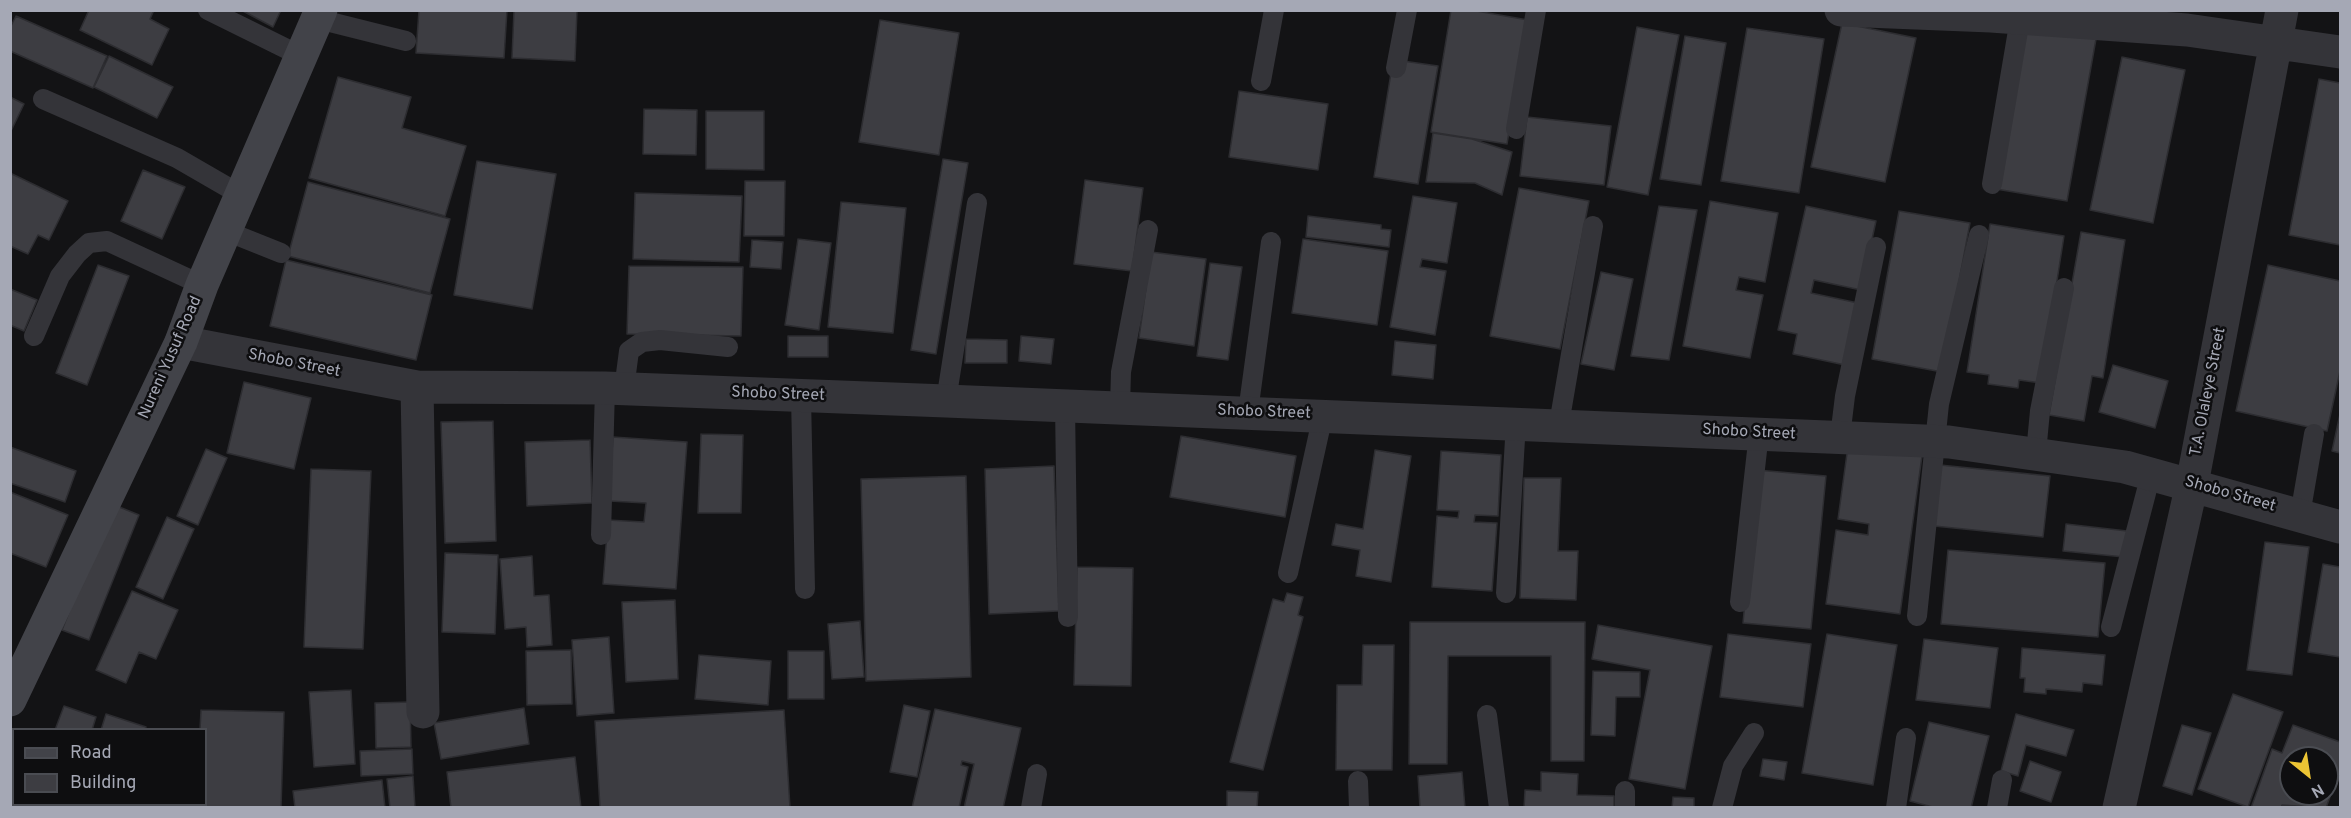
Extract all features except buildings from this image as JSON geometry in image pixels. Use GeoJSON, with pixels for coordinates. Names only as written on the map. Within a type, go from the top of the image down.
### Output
{"type":"FeatureCollection","features":[{"type":"Feature","properties":{"kind":"street"},"geometry":{"type":"LineString","coordinates":[[1840,10],[2187,30],[2278,26],[2340,52]]}},
{"type":"Feature","properties":{"kind":"street","name":"Nureni Yusuf Road"},"geometry":{"type":"LineString","coordinates":[[10,700],[181,342],[202,285],[320,15]]}},
{"type":"Feature","properties":{"kind":"street","name":"T.A. Olaleye Street"},"geometry":{"type":"LineString","coordinates":[[2119,807],[2192,484],[2278,26]]}},
{"type":"Feature","properties":{"kind":"street","name":"Shobo Street"},"geometry":{"type":"LineString","coordinates":[[181,342],[417,387],[615,389],[946,400],[1515,422],[1935,442],[2036,453],[2151,474],[2340,526]]}},
{"type":"Feature","properties":{"kind":"street"},"geometry":{"type":"LineString","coordinates":[[417,387],[423,712]]}},
{"type":"Feature","properties":{"kind":"lane"},"geometry":{"type":"LineString","coordinates":[[208,10],[301,56]]}},
{"type":"Feature","properties":{"kind":"lane"},"geometry":{"type":"LineString","coordinates":[[1261,81],[1274,10]]}},
{"type":"Feature","properties":{"kind":"lane"},"geometry":{"type":"LineString","coordinates":[[1396,68],[1407,10]]}},
{"type":"Feature","properties":{"kind":"lane"},"geometry":{"type":"LineString","coordinates":[[1516,129],[1536,10]]}},
{"type":"Feature","properties":{"kind":"lane"},"geometry":{"type":"LineString","coordinates":[[320,15],[406,41]]}},
{"type":"Feature","properties":{"kind":"lane"},"geometry":{"type":"LineString","coordinates":[[1992,184],[2020,19]]}},
{"type":"Feature","properties":{"kind":"lane"},"geometry":{"type":"LineString","coordinates":[[43,99],[177,158],[241,195]]}},
{"type":"Feature","properties":{"kind":"lane"},"geometry":{"type":"LineString","coordinates":[[946,400],[977,203]]}},
{"type":"Feature","properties":{"kind":"lane"},"geometry":{"type":"LineString","coordinates":[[1559,424],[1593,226]]}},
{"type":"Feature","properties":{"kind":"lane"},"geometry":{"type":"LineString","coordinates":[[1120,407],[1121,372],[1148,230]]}},
{"type":"Feature","properties":{"kind":"lane"},"geometry":{"type":"LineString","coordinates":[[226,231],[280,253]]}},
{"type":"Feature","properties":{"kind":"lane"},"geometry":{"type":"LineString","coordinates":[[1917,616],[1939,404],[1979,235]]}},
{"type":"Feature","properties":{"kind":"lane"},"geometry":{"type":"LineString","coordinates":[[34,336],[60,276],[89,243],[107,241],[202,285]]}},
{"type":"Feature","properties":{"kind":"lane"},"geometry":{"type":"LineString","coordinates":[[1248,412],[1271,242]]}},
{"type":"Feature","properties":{"kind":"lane"},"geometry":{"type":"LineString","coordinates":[[1840,437],[1845,396],[1876,246]]}},
{"type":"Feature","properties":{"kind":"lane"},"geometry":{"type":"LineString","coordinates":[[2036,453],[2040,411],[2064,288]]}},
{"type":"Feature","properties":{"kind":"lane"},"geometry":{"type":"LineString","coordinates":[[601,535],[615,389],[629,351],[642,342],[660,340],[728,347]]}},
{"type":"Feature","properties":{"kind":"lane"},"geometry":{"type":"LineString","coordinates":[[801,396],[805,589]]}},
{"type":"Feature","properties":{"kind":"lane"},"geometry":{"type":"LineString","coordinates":[[1065,405],[1068,617]]}},
{"type":"Feature","properties":{"kind":"lane"},"geometry":{"type":"LineString","coordinates":[[1288,573],[1323,415]]}},
{"type":"Feature","properties":{"kind":"lane"},"geometry":{"type":"LineString","coordinates":[[1506,593],[1515,422]]}},
{"type":"Feature","properties":{"kind":"lane"},"geometry":{"type":"LineString","coordinates":[[1740,602],[1759,433]]}},
{"type":"Feature","properties":{"kind":"lane"},"geometry":{"type":"LineString","coordinates":[[2300,515],[2314,434]]}},
{"type":"Feature","properties":{"kind":"lane"},"geometry":{"type":"LineString","coordinates":[[2111,627],[2151,474]]}},
{"type":"Feature","properties":{"kind":"lane"},"geometry":{"type":"LineString","coordinates":[[1488,715],[1499,807]]}},
{"type":"Feature","properties":{"kind":"lane"},"geometry":{"type":"LineString","coordinates":[[1722,807],[1733,766],[1754,733]]}},
{"type":"Feature","properties":{"kind":"lane"},"geometry":{"type":"LineString","coordinates":[[1896,807],[1906,738]]}},
{"type":"Feature","properties":{"kind":"lane"},"geometry":{"type":"LineString","coordinates":[[1031,807],[1037,774]]}},
{"type":"Feature","properties":{"kind":"lane"},"geometry":{"type":"LineString","coordinates":[[1997,807],[2002,780]]}},
{"type":"Feature","properties":{"kind":"lane"},"geometry":{"type":"LineString","coordinates":[[1358,781],[1359,807]]}}]}
